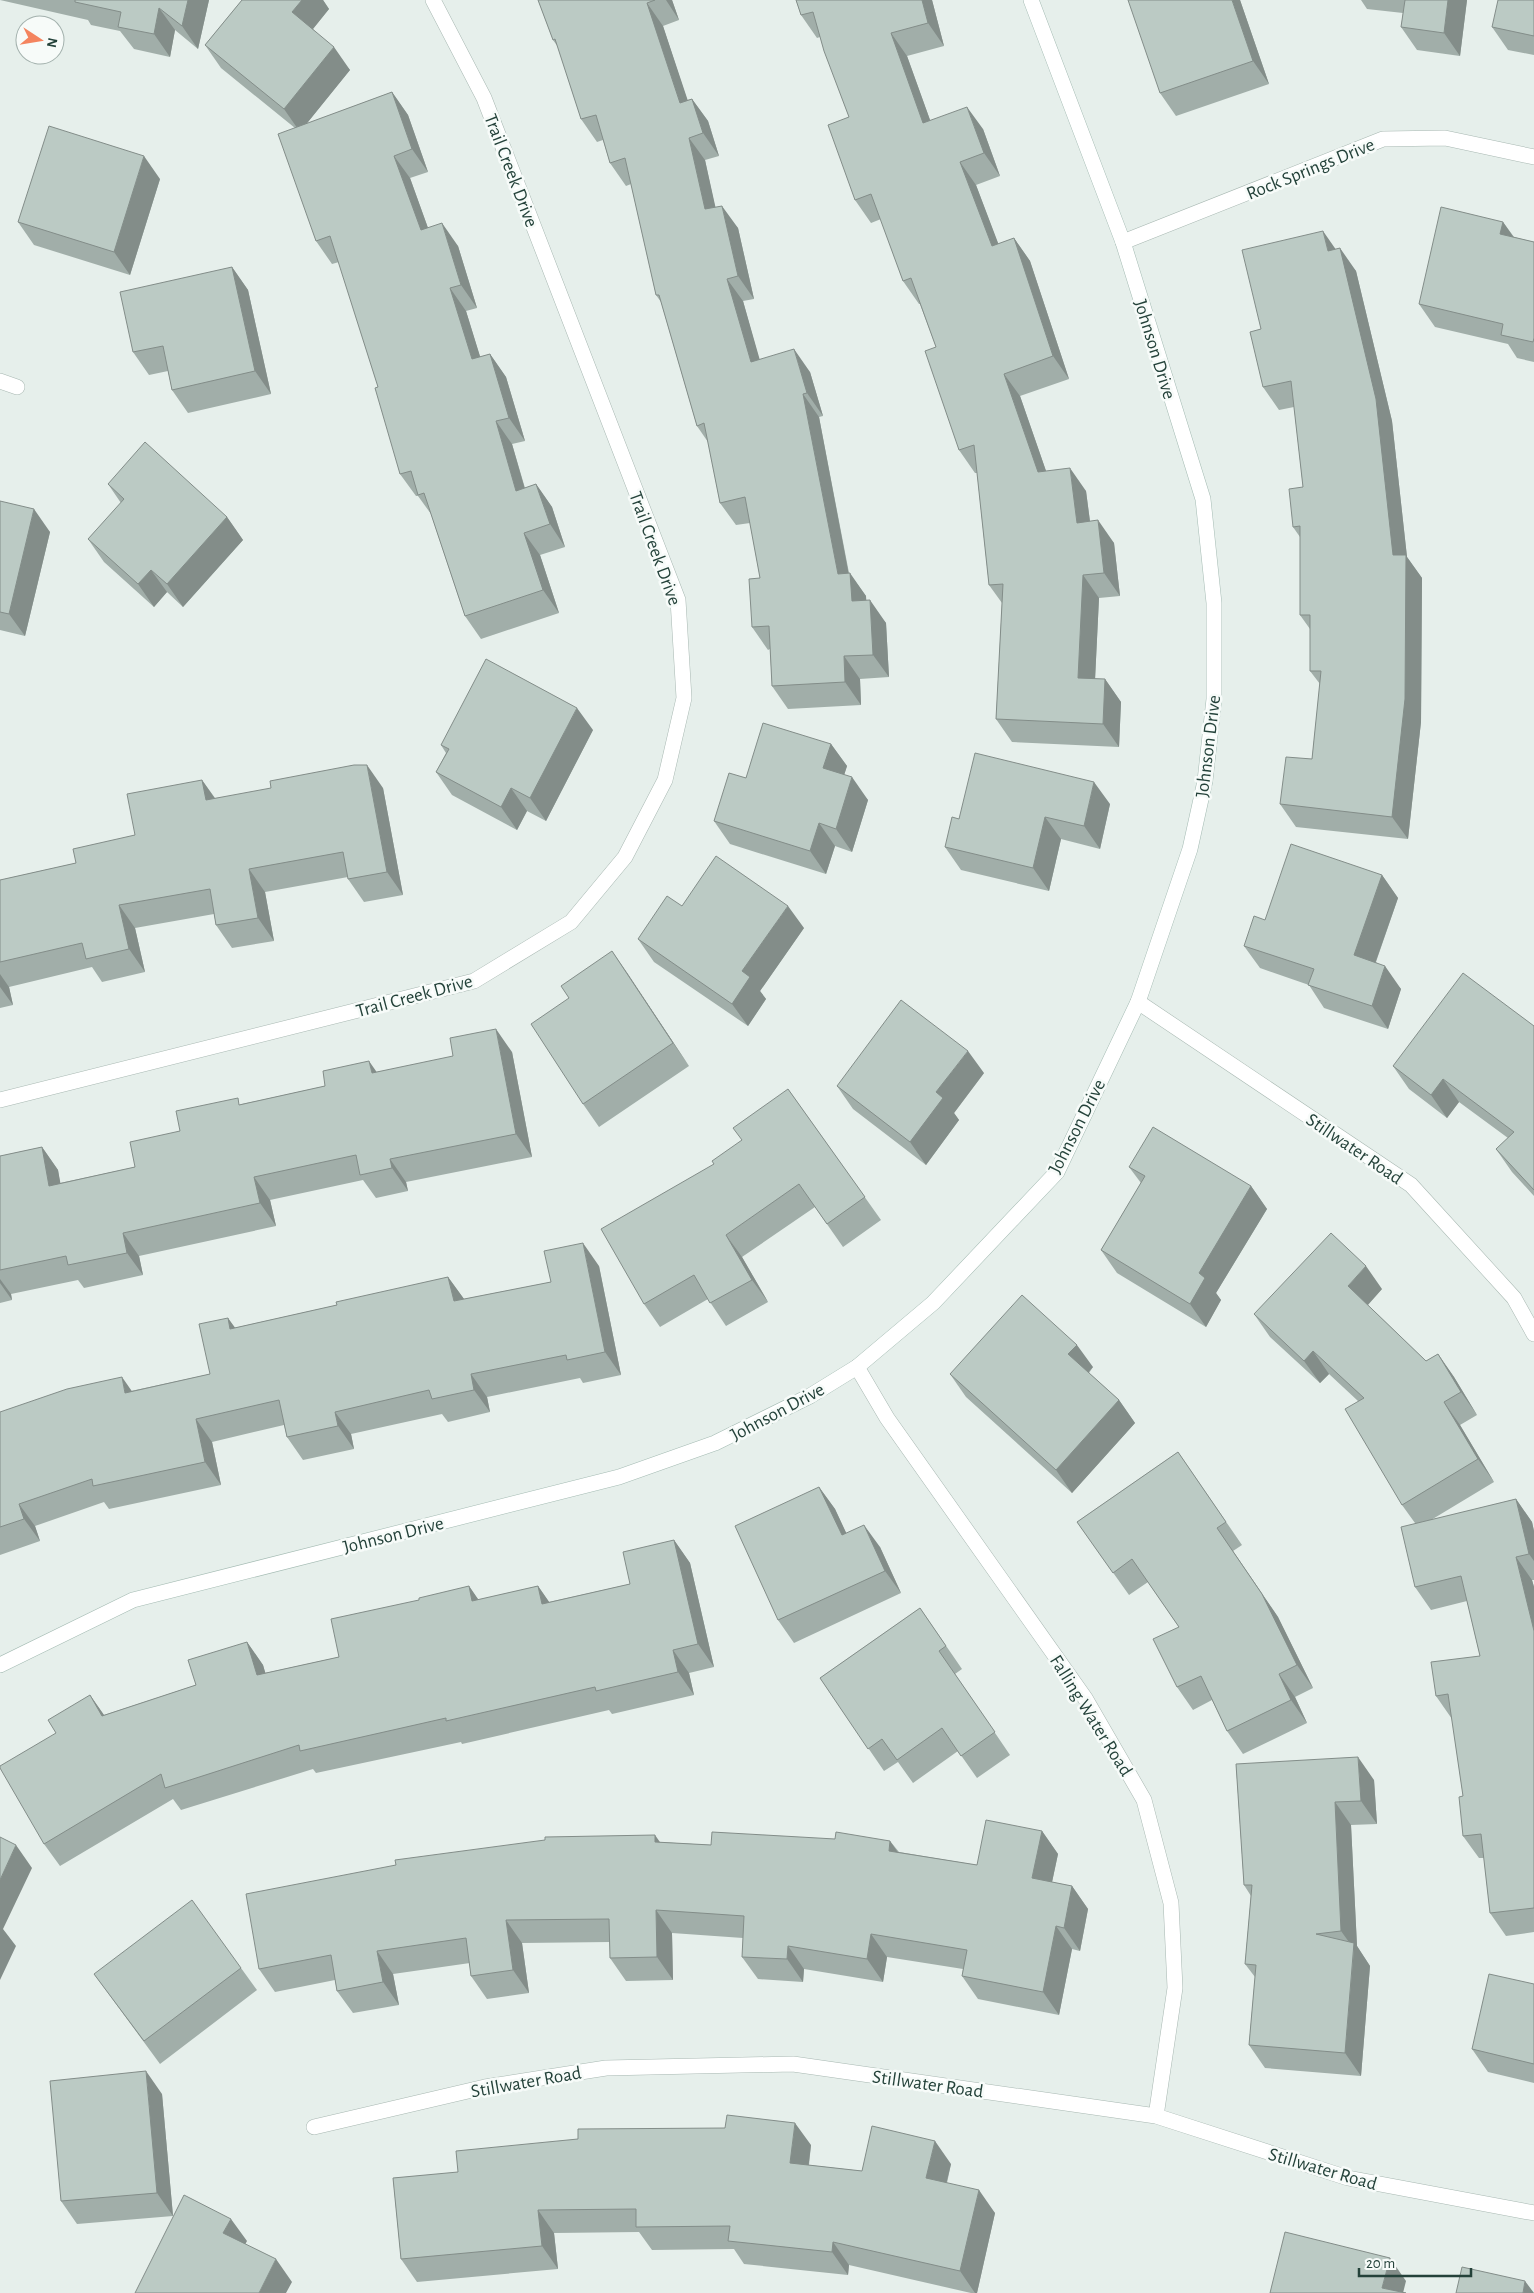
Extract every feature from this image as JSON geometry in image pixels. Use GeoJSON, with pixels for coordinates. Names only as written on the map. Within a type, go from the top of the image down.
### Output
{"type":"FeatureCollection","features":[{"type":"Feature","properties":{"kind":"street","name":"Trail Creek Drive"},"geometry":{"type":"LineString","coordinates":[[0,1100],[474,981],[570,922],[625,857],[665,780],[684,698],[678,600],[484,98],[433,0]]}},
{"type":"Feature","properties":{"kind":"street","name":"Johnson Drive"},"geometry":{"type":"LineString","coordinates":[[0,1665],[133,1600],[628,1474],[715,1443],[810,1396],[857,1367],[933,1303],[1056,1172],[1138,1002],[1190,849],[1205,781],[1214,699],[1214,603],[1203,499],[1123,242],[1031,0]]}},
{"type":"Feature","properties":{"kind":"street","name":"Rock Springs Drive"},"geometry":{"type":"LineString","coordinates":[[1123,242],[1383,139],[1445,138],[1534,157]]}},
{"type":"Feature","properties":{"kind":"street"},"geometry":{"type":"LineString","coordinates":[[0,380],[17,387]]}},
{"type":"Feature","properties":{"kind":"street","name":"Stillwater Road"},"geometry":{"type":"LineString","coordinates":[[1138,1002],[1410,1185],[1514,1298],[1534,1334]]}},
{"type":"Feature","properties":{"kind":"street","name":"Falling Water Road"},"geometry":{"type":"LineString","coordinates":[[857,1367],[887,1418],[1084,1698],[1144,1800],[1171,1904],[1175,1988],[1156,2116]]}},
{"type":"Feature","properties":{"kind":"street","name":"Stillwater Road"},"geometry":{"type":"LineString","coordinates":[[314,2127],[485,2087],[606,2068],[794,2064],[1156,2116],[1348,2178],[1534,2213]]}},
{"type":"Feature","properties":{"kind":"building"},"geometry":{"type":"Polygon","coordinates":[[[75,0],[188,0],[182,26],[159,8],[154,34],[118,27],[121,12],[75,2],[75,0]]]}},
{"type":"Feature","properties":{"kind":"building"},"geometry":{"type":"Polygon","coordinates":[[[242,0],[302,0],[292,12],[334,47],[284,109],[205,45],[242,0]]]}},
{"type":"Feature","properties":{"kind":"building"},"geometry":{"type":"Polygon","coordinates":[[[538,0],[655,0],[647,3],[680,103],[692,99],[703,133],[689,138],[705,209],[722,206],[738,276],[727,279],[751,362],[794,349],[807,393],[803,394],[838,574],[850,573],[852,601],[870,600],[873,655],[844,656],[845,682],[772,686],[769,626],[752,627],[749,579],[760,578],[745,497],[720,503],[704,423],[697,426],[659,295],[656,295],[625,158],[610,163],[596,115],[581,119],[555,39],[553,40],[538,0]]]}},
{"type":"Feature","properties":{"kind":"building"},"geometry":{"type":"Polygon","coordinates":[[[796,0],[922,0],[928,23],[891,33],[923,123],[967,107],[984,153],[960,162],[992,246],[1014,238],[1053,356],[1004,374],[1038,472],[1070,468],[1077,523],[1098,520],[1104,573],[1083,575],[1078,678],[1105,679],[1103,724],[996,719],[1003,584],[989,585],[974,445],[959,450],[925,351],[936,347],[911,278],[903,281],[871,194],[855,200],[828,125],[849,117],[824,51],[813,12],[801,15],[796,0]]]}},
{"type":"Feature","properties":{"kind":"building"},"geometry":{"type":"Polygon","coordinates":[[[1128,0],[1232,0],[1253,61],[1160,93],[1128,0]]]}},
{"type":"Feature","properties":{"kind":"building"},"geometry":{"type":"Polygon","coordinates":[[[1405,0],[1448,0],[1444,33],[1401,27],[1405,0]]]}},
{"type":"Feature","properties":{"kind":"building"},"geometry":{"type":"Polygon","coordinates":[[[1498,0],[1534,0],[1534,36],[1492,27],[1498,0]]]}},
{"type":"Feature","properties":{"kind":"building"},"geometry":{"type":"Polygon","coordinates":[[[392,92],[412,149],[394,156],[421,230],[442,223],[461,285],[450,288],[472,359],[490,354],[509,418],[496,421],[516,491],[536,484],[550,524],[524,533],[543,590],[465,616],[424,493],[418,495],[411,471],[400,474],[375,388],[378,387],[330,236],[316,241],[278,134],[392,92]]]}},
{"type":"Feature","properties":{"kind":"building"},"geometry":{"type":"Polygon","coordinates":[[[49,126],[144,156],[114,252],[18,222],[49,126]]]}},
{"type":"Feature","properties":{"kind":"building"},"geometry":{"type":"Polygon","coordinates":[[[1441,207],[1503,222],[1500,234],[1534,242],[1533,342],[1501,335],[1503,324],[1419,304],[1441,207]]]}},
{"type":"Feature","properties":{"kind":"building"},"geometry":{"type":"Polygon","coordinates":[[[1323,231],[1328,251],[1340,248],[1376,399],[1393,555],[1406,555],[1405,699],[1392,817],[1280,804],[1286,757],[1312,759],[1321,671],[1310,671],[1310,615],[1300,615],[1300,526],[1293,527],[1289,489],[1303,487],[1291,381],[1263,387],[1250,332],[1261,329],[1242,250],[1323,231]]]}},
{"type":"Feature","properties":{"kind":"building"},"geometry":{"type":"Polygon","coordinates":[[[232,267],[255,371],[172,390],[163,346],[133,352],[120,292],[232,267]]]}},
{"type":"Feature","properties":{"kind":"building"},"geometry":{"type":"Polygon","coordinates":[[[145,442],[227,517],[167,584],[151,570],[138,584],[88,539],[124,499],[108,484],[145,442]]]}},
{"type":"Feature","properties":{"kind":"building"},"geometry":{"type":"Polygon","coordinates":[[[0,501],[34,509],[9,614],[0,612],[0,501]]]}},
{"type":"Feature","properties":{"kind":"building"},"geometry":{"type":"Polygon","coordinates":[[[486,659],[577,708],[530,798],[511,788],[501,807],[436,772],[449,749],[441,745],[486,659]]]}},
{"type":"Feature","properties":{"kind":"building"},"geometry":{"type":"Polygon","coordinates":[[[763,723],[831,744],[823,768],[852,777],[836,829],[819,823],[810,851],[714,821],[729,773],[746,778],[763,723]]]}},
{"type":"Feature","properties":{"kind":"building"},"geometry":{"type":"Polygon","coordinates":[[[975,753],[1094,782],[1084,826],[1045,817],[1033,868],[945,847],[952,817],[959,819],[975,753]]]}},
{"type":"Feature","properties":{"kind":"building"},"geometry":{"type":"Polygon","coordinates":[[[354,765],[367,765],[387,872],[348,879],[343,852],[249,869],[258,918],[216,925],[210,889],[119,905],[129,949],[86,959],[82,943],[0,962],[0,880],[76,863],[73,849],[135,835],[127,794],[202,780],[206,800],[271,788],[270,781],[354,765]]]}},
{"type":"Feature","properties":{"kind":"building"},"geometry":{"type":"Polygon","coordinates":[[[1291,844],[1382,875],[1354,955],[1385,966],[1372,1006],[1308,985],[1314,969],[1244,946],[1254,916],[1265,920],[1291,844]]]}},
{"type":"Feature","properties":{"kind":"building"},"geometry":{"type":"Polygon","coordinates":[[[716,856],[788,906],[742,971],[750,977],[732,1004],[638,939],[667,896],[682,906],[716,856]]]}},
{"type":"Feature","properties":{"kind":"building"},"geometry":{"type":"Polygon","coordinates":[[[612,951],[673,1043],[583,1104],[531,1024],[569,998],[561,986],[612,951]]]}},
{"type":"Feature","properties":{"kind":"building"},"geometry":{"type":"Polygon","coordinates":[[[1463,973],[1534,1026],[1534,1190],[1496,1149],[1514,1132],[1443,1079],[1431,1095],[1393,1066],[1463,973]]]}},
{"type":"Feature","properties":{"kind":"building"},"geometry":{"type":"Polygon","coordinates":[[[901,1000],[968,1051],[936,1092],[943,1098],[910,1142],[837,1086],[901,1000]]]}},
{"type":"Feature","properties":{"kind":"building"},"geometry":{"type":"Polygon","coordinates":[[[496,1029],[516,1134],[390,1159],[392,1168],[360,1175],[356,1155],[254,1177],[260,1203],[123,1233],[127,1253],[68,1265],[66,1256],[0,1270],[0,1156],[42,1147],[49,1186],[135,1167],[130,1142],[180,1131],[176,1111],[238,1098],[239,1105],[325,1086],[323,1071],[369,1061],[372,1073],[453,1056],[450,1038],[496,1029]]]}},
{"type":"Feature","properties":{"kind":"building"},"geometry":{"type":"Polygon","coordinates":[[[788,1089],[865,1197],[827,1224],[799,1184],[726,1235],[752,1280],[710,1303],[694,1275],[644,1304],[601,1229],[714,1164],[712,1161],[742,1140],[733,1128],[788,1089]]]}},
{"type":"Feature","properties":{"kind":"building"},"geometry":{"type":"Polygon","coordinates":[[[1153,1127],[1251,1186],[1199,1273],[1205,1278],[1190,1304],[1101,1250],[1145,1176],[1129,1167],[1153,1127]]]}},
{"type":"Feature","properties":{"kind":"building"},"geometry":{"type":"Polygon","coordinates":[[[1331,1233],[1366,1266],[1348,1286],[1426,1361],[1438,1354],[1461,1392],[1444,1402],[1478,1459],[1402,1505],[1345,1409],[1364,1398],[1313,1351],[1304,1361],[1254,1314],[1331,1233]]]}},
{"type":"Feature","properties":{"kind":"building"},"geometry":{"type":"Polygon","coordinates":[[[583,1243],[605,1352],[567,1360],[566,1355],[471,1374],[474,1390],[432,1399],[429,1390],[335,1412],[338,1426],[287,1437],[279,1400],[196,1419],[205,1462],[93,1486],[92,1479],[19,1504],[24,1519],[0,1527],[0,1412],[67,1389],[122,1377],[125,1393],[210,1374],[199,1324],[228,1318],[230,1329],[337,1305],[336,1302],[448,1277],[454,1301],[551,1282],[544,1251],[583,1243]]]}},
{"type":"Feature","properties":{"kind":"building"},"geometry":{"type":"Polygon","coordinates":[[[1022,1295],[1077,1345],[1068,1354],[1119,1400],[1056,1470],[950,1374],[1022,1295]]]}},
{"type":"Feature","properties":{"kind":"building"},"geometry":{"type":"Polygon","coordinates":[[[1178,1452],[1226,1522],[1217,1528],[1262,1594],[1297,1665],[1279,1674],[1291,1700],[1227,1731],[1201,1676],[1177,1687],[1153,1639],[1179,1627],[1132,1559],[1113,1573],[1077,1522],[1178,1452]]]}},
{"type":"Feature","properties":{"kind":"building"},"geometry":{"type":"Polygon","coordinates":[[[819,1487],[842,1535],[864,1525],[885,1571],[778,1620],[735,1526],[819,1487]]]}},
{"type":"Feature","properties":{"kind":"building"},"geometry":{"type":"Polygon","coordinates":[[[1516,1499],[1529,1554],[1516,1557],[1534,1631],[1534,1908],[1490,1913],[1481,1834],[1463,1836],[1459,1797],[1463,1796],[1448,1694],[1436,1696],[1431,1662],[1480,1656],[1461,1576],[1415,1587],[1401,1527],[1516,1499]]]}},
{"type":"Feature","properties":{"kind":"building"},"geometry":{"type":"Polygon","coordinates":[[[674,1540],[698,1644],[673,1650],[678,1672],[596,1691],[595,1687],[446,1721],[446,1718],[300,1751],[299,1745],[165,1788],[161,1774],[44,1844],[0,1768],[0,1766],[56,1733],[48,1720],[90,1695],[102,1716],[196,1685],[188,1660],[247,1642],[257,1675],[339,1657],[331,1619],[419,1600],[419,1598],[469,1586],[472,1601],[538,1586],[542,1604],[630,1584],[623,1552],[674,1540]]]}},
{"type":"Feature","properties":{"kind":"building"},"geometry":{"type":"Polygon","coordinates":[[[920,1608],[946,1646],[939,1651],[995,1732],[961,1756],[942,1728],[897,1760],[882,1739],[868,1749],[820,1678],[920,1608]]]}},
{"type":"Feature","properties":{"kind":"building"},"geometry":{"type":"Polygon","coordinates":[[[1358,1757],[1361,1801],[1335,1802],[1341,1931],[1316,1934],[1354,1943],[1345,2053],[1249,2045],[1256,1965],[1245,1964],[1252,1885],[1244,1885],[1236,1764],[1358,1757]]]}},
{"type":"Feature","properties":{"kind":"building"},"geometry":{"type":"Polygon","coordinates":[[[986,1820],[1042,1831],[1032,1878],[1072,1886],[1064,1928],[1056,1926],[1043,1992],[962,1976],[967,1950],[871,1934],[867,1959],[788,1946],[787,1959],[742,1957],[744,1916],[656,1910],[657,1957],[610,1958],[609,1919],[506,1920],[513,1970],[471,1976],[466,1938],[377,1951],[383,1982],[337,1991],[331,1955],[259,1969],[246,1894],[396,1865],[395,1860],[545,1840],[545,1837],[655,1835],[655,1842],[711,1845],[712,1832],[835,1839],[836,1832],[890,1841],[889,1851],[977,1865],[986,1820]]]}},
{"type":"Feature","properties":{"kind":"building"},"geometry":{"type":"Polygon","coordinates":[[[0,1837],[16,1845],[0,1880],[0,1837]]]}},
{"type":"Feature","properties":{"kind":"building"},"geometry":{"type":"Polygon","coordinates":[[[192,1900],[241,1968],[144,2041],[94,1974],[192,1900]]]}},
{"type":"Feature","properties":{"kind":"building"},"geometry":{"type":"Polygon","coordinates":[[[1489,1974],[1534,1984],[1534,2064],[1472,2049],[1489,1974]]]}},
{"type":"Feature","properties":{"kind":"building"},"geometry":{"type":"Polygon","coordinates":[[[146,2071],[157,2193],[61,2201],[50,2081],[146,2071]]]}},
{"type":"Feature","properties":{"kind":"building"},"geometry":{"type":"Polygon","coordinates":[[[727,2115],[795,2123],[790,2163],[862,2171],[872,2126],[935,2141],[926,2178],[979,2190],[960,2271],[833,2242],[832,2252],[728,2241],[730,2226],[636,2227],[636,2209],[538,2210],[542,2246],[401,2259],[393,2178],[458,2172],[456,2151],[578,2139],[578,2129],[725,2128],[727,2115]]]}},
{"type":"Feature","properties":{"kind":"building"},"geometry":{"type":"Polygon","coordinates":[[[184,2195],[231,2219],[223,2233],[276,2259],[259,2293],[135,2293],[184,2195]]]}},
{"type":"Feature","properties":{"kind":"building"},"geometry":{"type":"Polygon","coordinates":[[[1285,2232],[1390,2258],[1382,2288],[1406,2293],[1270,2293],[1285,2232]]]}},
{"type":"Feature","properties":{"kind":"building"},"geometry":{"type":"Polygon","coordinates":[[[1462,2267],[1525,2281],[1523,2293],[1456,2293],[1462,2267]]]}}]}
